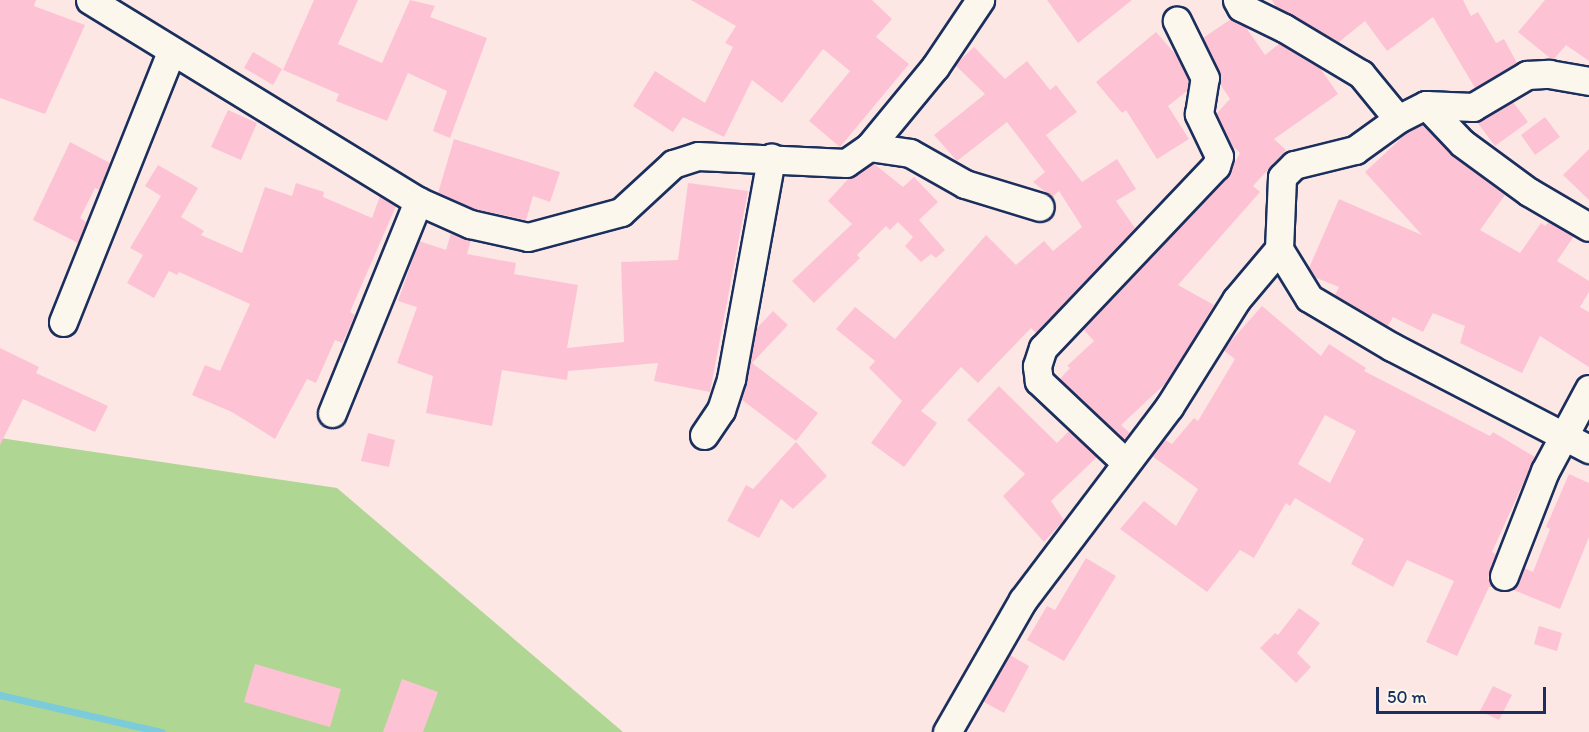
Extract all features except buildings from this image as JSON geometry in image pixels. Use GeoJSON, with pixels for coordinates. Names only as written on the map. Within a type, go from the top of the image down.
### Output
{"type":"FeatureCollection","features":[{"type":"Feature","properties":{"kind":"street"},"geometry":{"type":"LineString","coordinates":[[90,0],[171,52],[418,201],[470,224],[528,237],[621,212],[673,164],[698,156],[846,163],[869,147],[935,67],[980,0]]}},
{"type":"Feature","properties":{"kind":"street"},"geometry":{"type":"LineString","coordinates":[[1237,0],[1241,7],[1284,28],[1361,74],[1398,118]]}},
{"type":"Feature","properties":{"kind":"street"},"geometry":{"type":"LineString","coordinates":[[1126,463],[1039,381],[1037,366],[1043,348],[1216,166],[1218,156],[1199,114],[1205,78],[1177,21]]}},
{"type":"Feature","properties":{"kind":"street"},"geometry":{"type":"LineString","coordinates":[[63,322],[171,52]]}},
{"type":"Feature","properties":{"kind":"street"},"geometry":{"type":"LineString","coordinates":[[1589,81],[1549,74],[1527,75],[1473,107],[1426,105],[1398,118],[1355,150],[1294,165],[1282,177],[1279,249],[1309,298],[1392,347],[1589,449]]}},
{"type":"Feature","properties":{"kind":"street"},"geometry":{"type":"LineString","coordinates":[[1426,105],[1462,143],[1529,192],[1589,227]]}},
{"type":"Feature","properties":{"kind":"street"},"geometry":{"type":"LineString","coordinates":[[869,147],[910,153],[965,184],[1040,207]]}},
{"type":"Feature","properties":{"kind":"street"},"geometry":{"type":"LineString","coordinates":[[704,435],[721,410],[731,379],[771,158]]}},
{"type":"Feature","properties":{"kind":"street"},"geometry":{"type":"LineString","coordinates":[[332,413],[418,201]]}},
{"type":"Feature","properties":{"kind":"street"},"geometry":{"type":"LineString","coordinates":[[947,732],[1023,600],[1169,407],[1236,300],[1279,249]]}},
{"type":"Feature","properties":{"kind":"street"},"geometry":{"type":"LineString","coordinates":[[1504,576],[1545,471],[1589,389]]}},
{"type":"Feature","properties":{"kind":"green space"},"geometry":{"type":"Polygon","coordinates":[[[0,438],[337,488],[623,732],[0,732],[0,438]]]}},
{"type":"Feature","properties":{"kind":"waterway"},"geometry":{"type":"LineString","coordinates":[[0,695],[162,732]]}}]}
